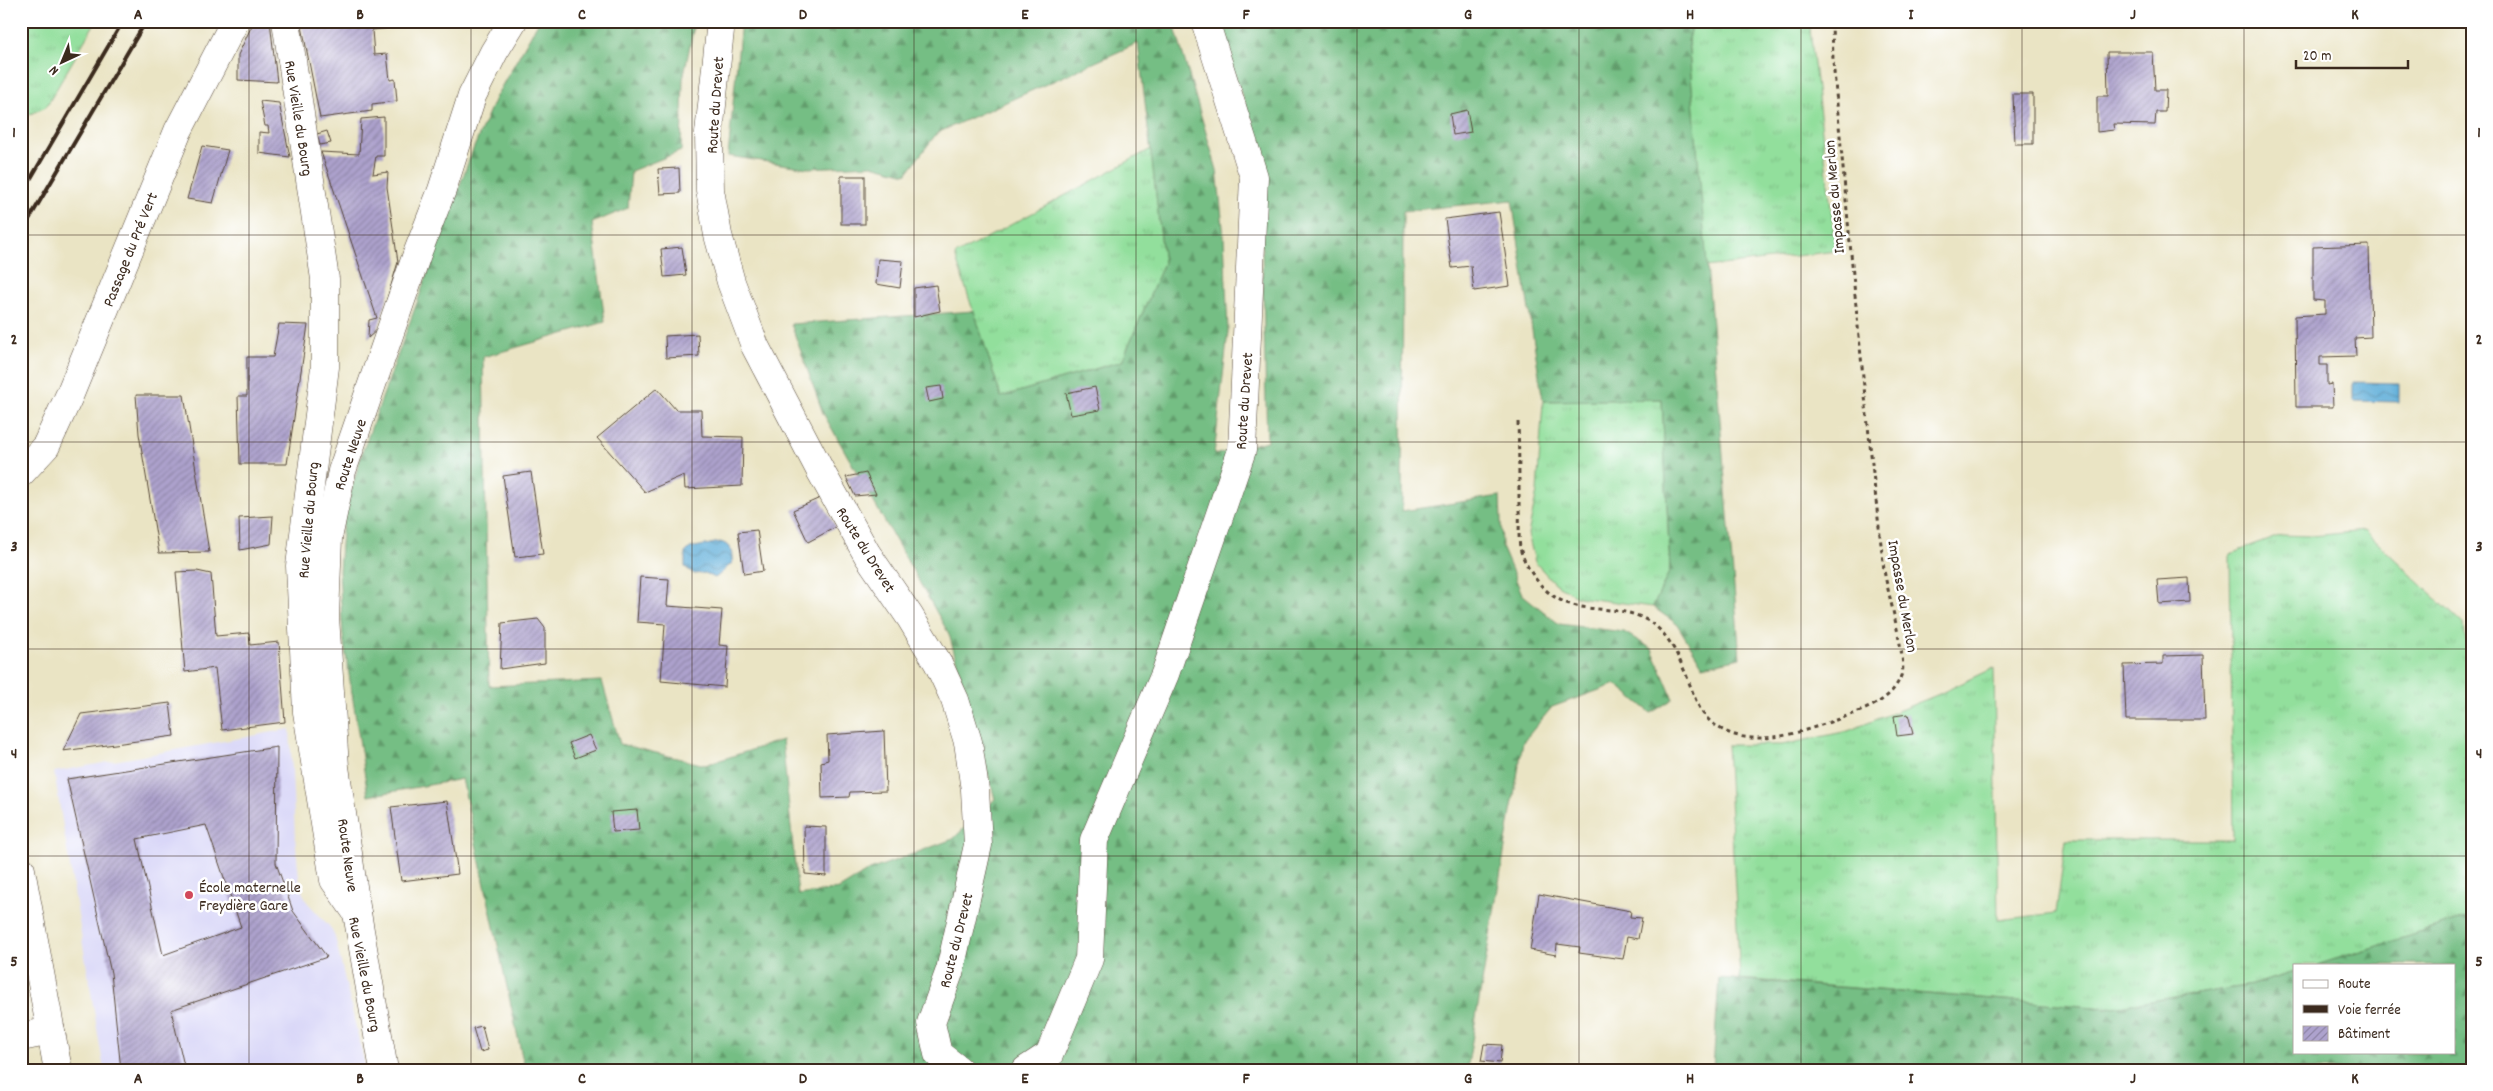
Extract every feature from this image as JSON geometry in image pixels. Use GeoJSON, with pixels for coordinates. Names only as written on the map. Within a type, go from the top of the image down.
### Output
{"type":"FeatureCollection","features":[{"type":"Feature","properties":{"kind":"street","name":"Passage du Pré Vert"},"geometry":{"type":"LineString","coordinates":[[21,473],[46,446],[70,394],[178,131],[236,21]]}},
{"type":"Feature","properties":{"kind":"street","name":"Rue Vieille du Bourg"},"geometry":{"type":"LineString","coordinates":[[286,21],[325,279],[325,367],[300,566],[307,712],[334,880],[357,913],[384,1070]]}},
{"type":"Feature","properties":{"kind":"street","name":"Route Neuve"},"geometry":{"type":"LineString","coordinates":[[357,913],[336,766],[325,617],[328,538],[333,508],[342,471],[417,254],[442,190],[472,96],[513,21]]}},
{"type":"Feature","properties":{"kind":"street","name":"Route du Drevet"},"geometry":{"type":"LineString","coordinates":[[721,21],[709,133],[710,190],[718,235],[731,282],[755,346],[821,472],[867,554],[910,617],[938,664],[954,700],[968,742],[975,790],[978,845],[950,970],[931,1023],[938,1054],[959,1070]]}},
{"type":"Feature","properties":{"kind":"street","name":"Route du Drevet"},"geometry":{"type":"LineString","coordinates":[[1026,1070],[1049,1055],[1089,959],[1094,840],[1165,674],[1242,450],[1254,177],[1205,21]]}},
{"type":"Feature","properties":{"kind":"street"},"geometry":{"type":"LineString","coordinates":[[21,870],[58,1070]]}},
{"type":"Feature","properties":{"kind":"street"},"geometry":{"type":"LineString","coordinates":[[21,1037],[51,1031]]}},
{"type":"Feature","properties":{"kind":"path","name":"Impasse du Merlon"},"geometry":{"type":"LineString","coordinates":[[1518,422],[1520,549],[1534,576],[1550,592],[1569,605],[1588,610],[1629,613],[1646,619],[1663,631],[1673,644],[1704,715],[1721,730],[1732,736],[1765,739],[1810,729],[1879,704],[1898,685],[1904,669],[1885,576],[1868,433],[1833,61],[1832,21]]}},
{"type":"Feature","properties":{"kind":"shaded area","name":"École maternelle Freydière Gare"},"geometry":{"type":"Polygon","coordinates":[[[290,729],[295,837],[300,887],[307,902],[330,927],[335,937],[366,1070],[104,1070],[54,772],[290,729]]]}},
{"type":"Feature","properties":{"kind":"green space"},"geometry":{"type":"Polygon","coordinates":[[[21,21],[96,21],[46,107],[21,118],[21,21]]]}},
{"type":"Feature","properties":{"kind":"green space"},"geometry":{"type":"Polygon","coordinates":[[[539,21],[695,21],[683,79],[681,151],[631,171],[628,208],[592,223],[605,322],[483,357],[489,686],[602,681],[620,744],[705,765],[782,740],[798,895],[839,889],[870,870],[953,839],[995,799],[949,634],[823,413],[791,324],[974,311],[1001,397],[1122,361],[1164,263],[1138,43],[937,133],[906,174],[872,165],[808,168],[728,156],[741,21],[1173,21],[1217,170],[1224,237],[1228,332],[1214,455],[1267,441],[1259,140],[1233,72],[1221,21],[1692,21],[1688,39],[1740,658],[1703,666],[1677,624],[1653,607],[1670,570],[1662,399],[1543,401],[1512,200],[1403,211],[1402,511],[1500,496],[1502,547],[1522,594],[1559,624],[1624,632],[1652,649],[1673,699],[1651,713],[1616,684],[1552,707],[1523,742],[1467,1070],[525,1070],[462,779],[368,796],[343,636],[339,571],[343,519],[362,453],[472,152],[495,98],[539,21]]]}},
{"type":"Feature","properties":{"kind":"green space"},"geometry":{"type":"Polygon","coordinates":[[[1692,21],[1809,21],[1836,251],[1706,267],[1688,39],[1692,21]]]}},
{"type":"Feature","properties":{"kind":"green space"},"geometry":{"type":"Polygon","coordinates":[[[1151,149],[1164,263],[1122,361],[1001,397],[955,255],[1151,149]]]}},
{"type":"Feature","properties":{"kind":"green space"},"geometry":{"type":"Polygon","coordinates":[[[1662,399],[1670,570],[1653,607],[1578,597],[1554,583],[1535,562],[1528,534],[1537,492],[1543,401],[1662,399]]]}},
{"type":"Feature","properties":{"kind":"green space"},"geometry":{"type":"Polygon","coordinates":[[[2365,531],[2464,625],[2472,698],[2472,916],[2320,964],[2293,964],[2293,972],[2252,985],[2107,1008],[1740,979],[1727,745],[1782,745],[1848,731],[1937,695],[1994,668],[1998,920],[2056,913],[2066,840],[2233,840],[2230,554],[2282,535],[2311,536],[2365,531]]]}},
{"type":"Feature","properties":{"kind":"green space"},"geometry":{"type":"Polygon","coordinates":[[[2472,916],[2472,1070],[1697,1070],[1713,1069],[1719,978],[2107,1008],[2252,985],[2293,972],[2293,1054],[2456,1054],[2456,964],[2320,964],[2472,916]]]}},
{"type":"Feature","properties":{"kind":"water"},"geometry":{"type":"Polygon","coordinates":[[[2353,382],[2399,383],[2399,402],[2353,401],[2353,382]]]}},
{"type":"Feature","properties":{"kind":"water"},"geometry":{"type":"Polygon","coordinates":[[[720,542],[730,549],[732,563],[715,578],[705,573],[694,574],[685,567],[685,553],[690,548],[720,542]]]}},
{"type":"Feature","properties":{"kind":"building"},"geometry":{"type":"Polygon","coordinates":[[[254,21],[270,21],[277,82],[238,80],[238,55],[254,21]]]}},
{"type":"Feature","properties":{"kind":"building"},"geometry":{"type":"Polygon","coordinates":[[[301,21],[391,21],[392,28],[372,30],[374,55],[387,54],[390,80],[395,79],[397,101],[372,104],[372,111],[320,118],[301,21]]]}},
{"type":"Feature","properties":{"kind":"building"},"geometry":{"type":"Polygon","coordinates":[[[2107,52],[2153,52],[2155,90],[2166,90],[2165,112],[2156,112],[2155,125],[2113,124],[2114,130],[2097,132],[2097,96],[2108,96],[2107,52]]]}},
{"type":"Feature","properties":{"kind":"building"},"geometry":{"type":"Polygon","coordinates":[[[2013,94],[2033,94],[2033,144],[2015,144],[2013,94]]]}},
{"type":"Feature","properties":{"kind":"building"},"geometry":{"type":"Polygon","coordinates":[[[260,101],[279,103],[290,157],[259,153],[259,132],[269,133],[268,126],[265,126],[260,101]]]}},
{"type":"Feature","properties":{"kind":"building"},"geometry":{"type":"Polygon","coordinates":[[[1467,110],[1471,132],[1453,135],[1450,114],[1467,110]]]}},
{"type":"Feature","properties":{"kind":"building"},"geometry":{"type":"Polygon","coordinates":[[[384,117],[384,156],[376,156],[373,174],[388,172],[387,187],[398,262],[378,329],[368,338],[369,320],[377,318],[321,152],[359,154],[361,119],[384,117]]]}},
{"type":"Feature","properties":{"kind":"building"},"geometry":{"type":"Polygon","coordinates":[[[327,131],[331,143],[320,145],[317,134],[327,131]]]}},
{"type":"Feature","properties":{"kind":"building"},"geometry":{"type":"Polygon","coordinates":[[[202,146],[228,150],[213,203],[187,199],[202,146]]]}},
{"type":"Feature","properties":{"kind":"building"},"geometry":{"type":"Polygon","coordinates":[[[679,168],[680,193],[660,194],[658,169],[679,168]]]}},
{"type":"Feature","properties":{"kind":"building"},"geometry":{"type":"Polygon","coordinates":[[[841,176],[865,176],[865,224],[841,224],[841,176]]]}},
{"type":"Feature","properties":{"kind":"building"},"geometry":{"type":"Polygon","coordinates":[[[1499,212],[1510,286],[1474,291],[1471,266],[1452,268],[1445,219],[1499,212]]]}},
{"type":"Feature","properties":{"kind":"building"},"geometry":{"type":"Polygon","coordinates":[[[2369,245],[2371,337],[2355,338],[2356,356],[2320,357],[2320,365],[2327,365],[2327,385],[2332,384],[2333,407],[2296,407],[2295,316],[2325,314],[2325,301],[2313,300],[2313,247],[2369,245]]]}},
{"type":"Feature","properties":{"kind":"building"},"geometry":{"type":"Polygon","coordinates":[[[682,247],[686,275],[664,277],[661,249],[682,247]]]}},
{"type":"Feature","properties":{"kind":"building"},"geometry":{"type":"Polygon","coordinates":[[[878,259],[903,261],[900,288],[876,284],[878,259]]]}},
{"type":"Feature","properties":{"kind":"building"},"geometry":{"type":"Polygon","coordinates":[[[936,285],[940,311],[914,317],[914,288],[936,285]]]}},
{"type":"Feature","properties":{"kind":"building"},"geometry":{"type":"Polygon","coordinates":[[[279,324],[308,325],[287,464],[240,464],[238,396],[247,396],[247,357],[273,357],[279,324]]]}},
{"type":"Feature","properties":{"kind":"building"},"geometry":{"type":"Polygon","coordinates":[[[698,334],[699,356],[666,358],[665,336],[698,334]]]}},
{"type":"Feature","properties":{"kind":"building"},"geometry":{"type":"Polygon","coordinates":[[[941,386],[943,399],[929,402],[926,388],[941,386]]]}},
{"type":"Feature","properties":{"kind":"building"},"geometry":{"type":"Polygon","coordinates":[[[1095,387],[1100,410],[1071,415],[1066,393],[1095,387]]]}},
{"type":"Feature","properties":{"kind":"building"},"geometry":{"type":"Polygon","coordinates":[[[657,388],[676,410],[701,410],[702,436],[743,437],[742,486],[685,489],[684,475],[645,492],[597,438],[657,388]]]}},
{"type":"Feature","properties":{"kind":"building"},"geometry":{"type":"Polygon","coordinates":[[[136,395],[184,395],[209,552],[159,553],[139,434],[136,395]]]}},
{"type":"Feature","properties":{"kind":"building"},"geometry":{"type":"Polygon","coordinates":[[[531,472],[543,554],[515,557],[503,476],[531,472]]]}},
{"type":"Feature","properties":{"kind":"building"},"geometry":{"type":"Polygon","coordinates":[[[866,473],[876,494],[855,496],[846,477],[866,473]]]}},
{"type":"Feature","properties":{"kind":"building"},"geometry":{"type":"Polygon","coordinates":[[[820,498],[836,527],[808,542],[793,510],[820,498]]]}},
{"type":"Feature","properties":{"kind":"building"},"geometry":{"type":"Polygon","coordinates":[[[273,516],[271,544],[240,550],[239,518],[273,516]]]}},
{"type":"Feature","properties":{"kind":"building"},"geometry":{"type":"Polygon","coordinates":[[[757,530],[763,571],[744,574],[738,532],[757,530]]]}},
{"type":"Feature","properties":{"kind":"building"},"geometry":{"type":"Polygon","coordinates":[[[197,571],[211,574],[216,636],[249,633],[250,645],[279,642],[285,722],[222,730],[215,668],[185,672],[176,572],[197,571]]]}},
{"type":"Feature","properties":{"kind":"building"},"geometry":{"type":"Polygon","coordinates":[[[640,577],[669,579],[667,606],[722,610],[719,645],[728,646],[725,687],[661,681],[665,624],[637,622],[640,577]]]}},
{"type":"Feature","properties":{"kind":"building"},"geometry":{"type":"Polygon","coordinates":[[[2189,578],[2190,602],[2159,604],[2157,580],[2189,578]]]}},
{"type":"Feature","properties":{"kind":"building"},"geometry":{"type":"Polygon","coordinates":[[[538,619],[545,628],[545,663],[500,669],[502,623],[538,619]]]}},
{"type":"Feature","properties":{"kind":"building"},"geometry":{"type":"Polygon","coordinates":[[[2203,655],[2205,720],[2126,720],[2124,665],[2163,664],[2163,656],[2203,655]]]}},
{"type":"Feature","properties":{"kind":"building"},"geometry":{"type":"Polygon","coordinates":[[[170,703],[174,736],[63,751],[81,714],[170,703]]]}},
{"type":"Feature","properties":{"kind":"building"},"geometry":{"type":"Polygon","coordinates":[[[1908,714],[1913,734],[1897,736],[1894,716],[1908,714]]]}},
{"type":"Feature","properties":{"kind":"building"},"geometry":{"type":"Polygon","coordinates":[[[884,731],[886,791],[850,792],[849,797],[822,798],[821,762],[828,760],[827,735],[884,731]]]}},
{"type":"Feature","properties":{"kind":"building"},"geometry":{"type":"Polygon","coordinates":[[[589,735],[596,750],[575,758],[569,743],[589,735]]]}},
{"type":"Feature","properties":{"kind":"building"},"geometry":{"type":"Polygon","coordinates":[[[277,747],[276,863],[293,911],[327,957],[171,1010],[185,1070],[121,1070],[111,973],[67,779],[277,747]],[[206,825],[137,839],[163,955],[241,927],[206,825]]]}},
{"type":"Feature","properties":{"kind":"building"},"geometry":{"type":"Polygon","coordinates":[[[447,801],[458,874],[401,881],[391,807],[447,801]]]}},
{"type":"Feature","properties":{"kind":"building"},"geometry":{"type":"Polygon","coordinates":[[[637,810],[639,830],[613,832],[611,812],[637,810]]]}},
{"type":"Feature","properties":{"kind":"building"},"geometry":{"type":"Polygon","coordinates":[[[804,826],[826,827],[826,876],[805,874],[804,826]]]}},
{"type":"Feature","properties":{"kind":"building"},"geometry":{"type":"Polygon","coordinates":[[[1539,894],[1631,911],[1630,917],[1642,918],[1638,939],[1627,937],[1623,959],[1579,953],[1580,947],[1557,944],[1556,955],[1530,950],[1539,894]]]}},
{"type":"Feature","properties":{"kind":"building"},"geometry":{"type":"Polygon","coordinates":[[[482,1026],[488,1050],[480,1052],[473,1028],[482,1026]]]}},
{"type":"Feature","properties":{"kind":"building"},"geometry":{"type":"Polygon","coordinates":[[[1484,1044],[1502,1045],[1500,1063],[1481,1061],[1484,1044]]]}},
{"type":"Feature","properties":{"kind":"railway"},"geometry":{"type":"LineString","coordinates":[[21,195],[123,21]]}},
{"type":"Feature","properties":{"kind":"railway"},"geometry":{"type":"LineString","coordinates":[[21,233],[146,21]]}},
{"type":"Feature","properties":{"kind":"place","name":"École maternelle Freydière Gare"},"geometry":{"type":"Point","coordinates":[189,895]}}]}
